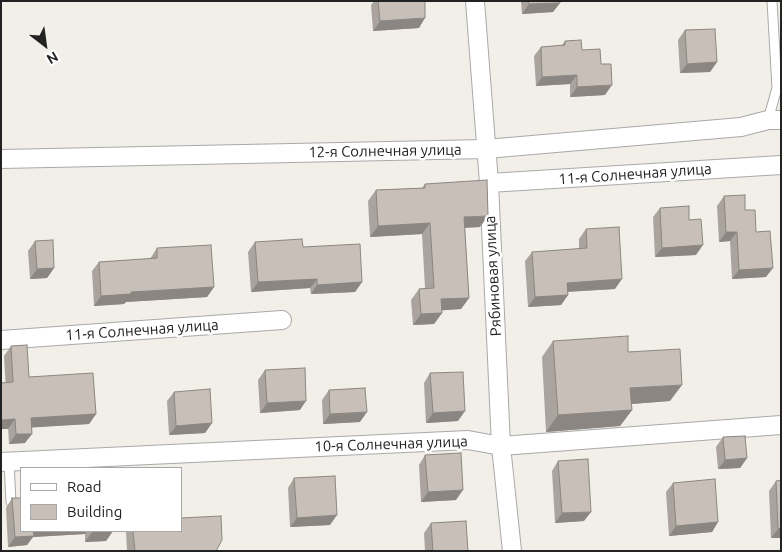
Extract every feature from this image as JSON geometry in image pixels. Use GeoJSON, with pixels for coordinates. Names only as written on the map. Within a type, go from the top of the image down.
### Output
{"type":"FeatureCollection","features":[{"type":"Feature","properties":{"kind":"street","name":"Рябиновая улица"},"geometry":{"type":"LineString","coordinates":[[475,1],[488,183],[500,446],[512,551]]}},
{"type":"Feature","properties":{"kind":"street","name":"12-я Солнечная улица"},"geometry":{"type":"LineString","coordinates":[[1,159],[486,149],[741,127],[774,120]]}},
{"type":"Feature","properties":{"kind":"street","name":"11-я Солнечная улица"},"geometry":{"type":"LineString","coordinates":[[488,183],[781,165]]}},
{"type":"Feature","properties":{"kind":"street","name":"11-я Солнечная улица"},"geometry":{"type":"LineString","coordinates":[[1,340],[282,320]]}},
{"type":"Feature","properties":{"kind":"street","name":"10-я Солнечная улица"},"geometry":{"type":"LineString","coordinates":[[5,462],[85,463],[468,440],[500,446],[781,425]]}},
{"type":"Feature","properties":{"kind":"lane"},"geometry":{"type":"LineString","coordinates":[[772,1],[777,88],[774,120]]}},
{"type":"Feature","properties":{"kind":"lane"},"geometry":{"type":"LineString","coordinates":[[5,462],[11,502]]}},
{"type":"Feature","properties":{"kind":"building"},"geometry":{"type":"Polygon","coordinates":[[[378,1],[425,1],[425,18],[380,21],[378,1]]]}},
{"type":"Feature","properties":{"kind":"building"},"geometry":{"type":"Polygon","coordinates":[[[528,1],[560,1],[560,3],[529,4],[528,1]]]}},
{"type":"Feature","properties":{"kind":"building"},"geometry":{"type":"Polygon","coordinates":[[[715,29],[717,62],[687,64],[685,30],[715,29]]]}},
{"type":"Feature","properties":{"kind":"building"},"geometry":{"type":"Polygon","coordinates":[[[581,40],[582,50],[600,49],[601,64],[611,64],[612,85],[577,87],[577,75],[542,77],[541,47],[565,45],[565,41],[581,40]]]}},
{"type":"Feature","properties":{"kind":"building"},"geometry":{"type":"Polygon","coordinates":[[[487,180],[488,216],[464,217],[469,298],[441,299],[442,313],[421,314],[419,289],[434,288],[430,223],[378,226],[376,190],[425,188],[425,184],[487,180]]]}},
{"type":"Feature","properties":{"kind":"building"},"geometry":{"type":"Polygon","coordinates":[[[745,195],[745,210],[755,210],[756,232],[770,231],[773,268],[739,270],[737,232],[726,232],[724,196],[745,195]]]}},
{"type":"Feature","properties":{"kind":"building"},"geometry":{"type":"Polygon","coordinates":[[[689,206],[689,220],[701,219],[703,245],[662,248],[660,208],[689,206]]]}},
{"type":"Feature","properties":{"kind":"building"},"geometry":{"type":"Polygon","coordinates":[[[619,227],[622,279],[567,283],[568,295],[535,297],[532,252],[587,248],[586,229],[619,227]]]}},
{"type":"Feature","properties":{"kind":"building"},"geometry":{"type":"Polygon","coordinates":[[[302,239],[303,247],[360,244],[362,282],[317,285],[317,279],[258,282],[255,242],[302,239]]]}},
{"type":"Feature","properties":{"kind":"building"},"geometry":{"type":"Polygon","coordinates":[[[53,240],[54,268],[37,269],[35,241],[53,240]]]}},
{"type":"Feature","properties":{"kind":"building"},"geometry":{"type":"Polygon","coordinates":[[[211,245],[214,287],[131,292],[131,294],[101,296],[99,262],[157,258],[157,248],[211,245]]]}},
{"type":"Feature","properties":{"kind":"building"},"geometry":{"type":"Polygon","coordinates":[[[628,336],[628,352],[680,349],[682,385],[630,388],[632,410],[558,415],[553,341],[628,336]]]}},
{"type":"Feature","properties":{"kind":"building"},"geometry":{"type":"Polygon","coordinates":[[[27,345],[29,377],[93,373],[96,414],[31,418],[32,434],[16,434],[15,419],[1,420],[1,383],[13,382],[11,346],[27,345]]]}},
{"type":"Feature","properties":{"kind":"building"},"geometry":{"type":"Polygon","coordinates":[[[305,368],[306,401],[267,403],[265,370],[305,368]]]}},
{"type":"Feature","properties":{"kind":"building"},"geometry":{"type":"Polygon","coordinates":[[[463,372],[465,411],[433,413],[430,373],[463,372]]]}},
{"type":"Feature","properties":{"kind":"building"},"geometry":{"type":"Polygon","coordinates":[[[365,388],[367,412],[330,414],[329,390],[365,388]]]}},
{"type":"Feature","properties":{"kind":"building"},"geometry":{"type":"Polygon","coordinates":[[[210,389],[212,423],[176,426],[174,392],[210,389]]]}},
{"type":"Feature","properties":{"kind":"building"},"geometry":{"type":"Polygon","coordinates":[[[745,436],[747,458],[725,460],[723,437],[745,436]]]}},
{"type":"Feature","properties":{"kind":"building"},"geometry":{"type":"Polygon","coordinates":[[[461,453],[463,490],[428,492],[425,455],[461,453]]]}},
{"type":"Feature","properties":{"kind":"building"},"geometry":{"type":"Polygon","coordinates":[[[588,459],[591,512],[562,513],[558,461],[588,459]]]}},
{"type":"Feature","properties":{"kind":"building"},"geometry":{"type":"Polygon","coordinates":[[[335,476],[337,515],[297,518],[294,478],[335,476]]]}},
{"type":"Feature","properties":{"kind":"building"},"geometry":{"type":"Polygon","coordinates":[[[715,479],[718,522],[676,526],[673,483],[715,479]]]}},
{"type":"Feature","properties":{"kind":"building"},"geometry":{"type":"Polygon","coordinates":[[[781,480],[781,528],[778,529],[776,481],[781,480]]]}},
{"type":"Feature","properties":{"kind":"building"},"geometry":{"type":"Polygon","coordinates":[[[12,498],[20,498],[20,532],[33,532],[34,536],[15,537],[12,498]]]}},
{"type":"Feature","properties":{"kind":"building"},"geometry":{"type":"Polygon","coordinates":[[[221,516],[222,540],[216,551],[135,551],[133,532],[182,532],[182,518],[221,516]]]}},
{"type":"Feature","properties":{"kind":"building"},"geometry":{"type":"Polygon","coordinates":[[[466,521],[468,551],[433,551],[431,523],[466,521]]]}}]}
